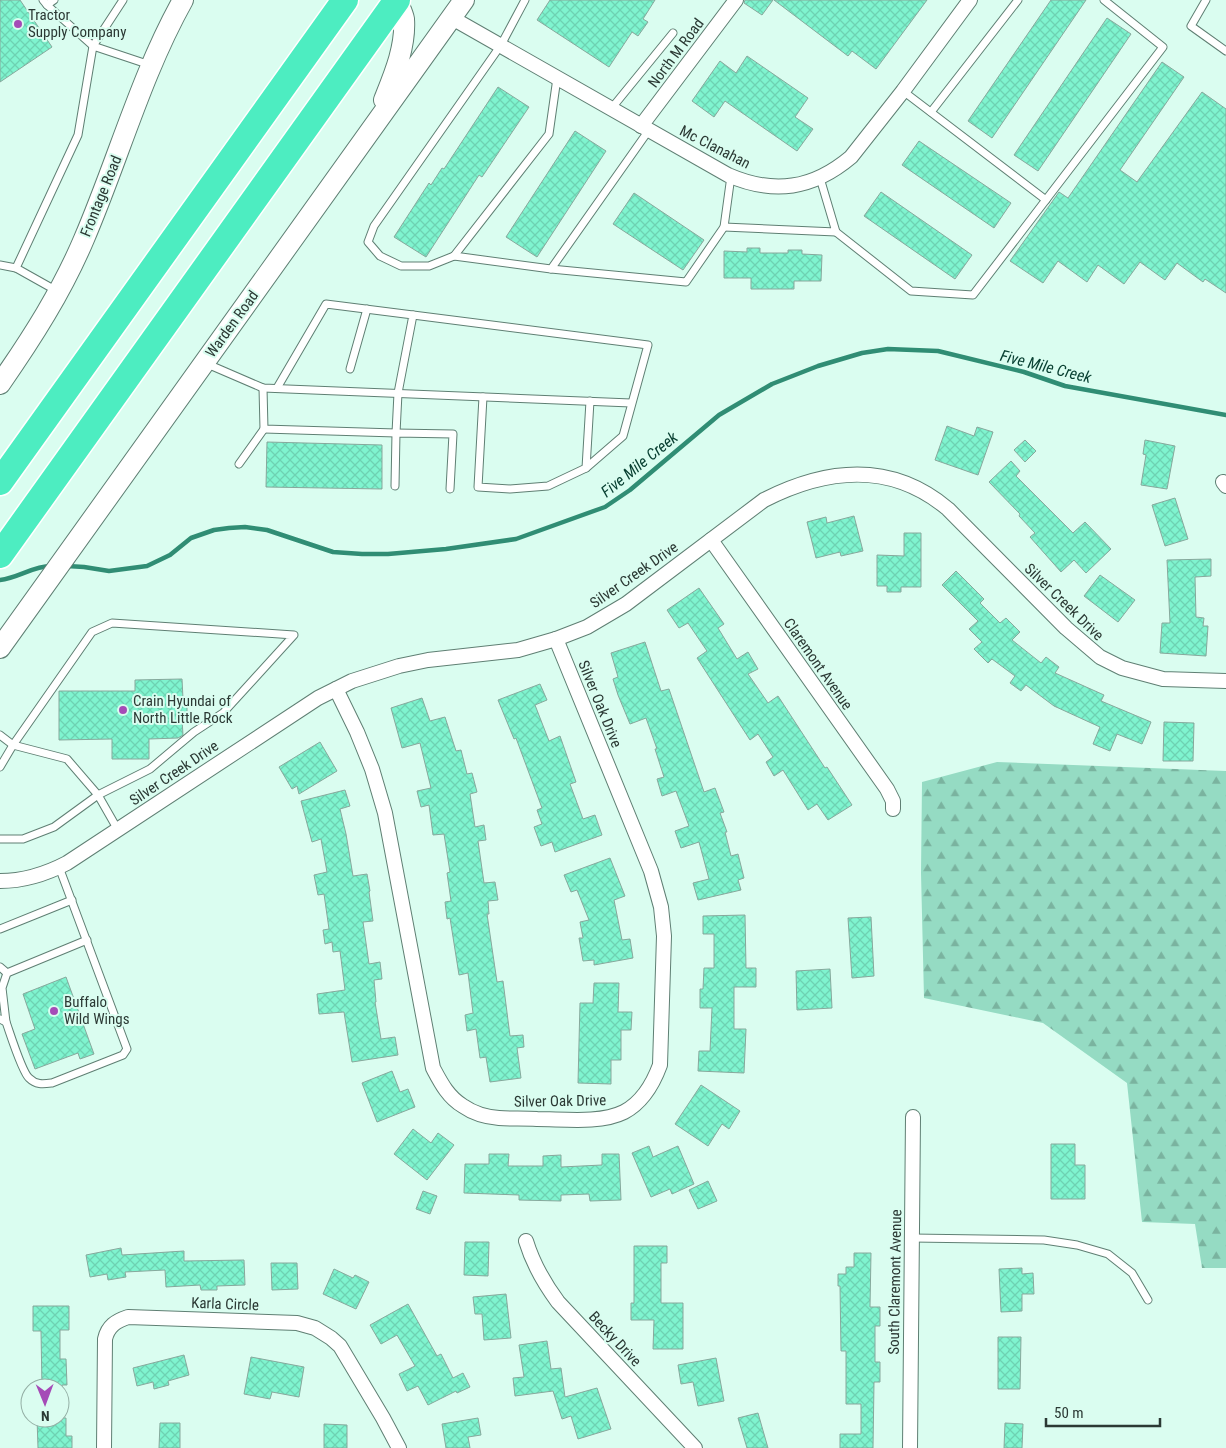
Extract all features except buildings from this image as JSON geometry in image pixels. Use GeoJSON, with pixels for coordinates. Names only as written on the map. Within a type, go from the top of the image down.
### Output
{"type":"FeatureCollection","features":[{"type":"Feature","properties":{"kind":"highway"},"geometry":{"type":"LineString","coordinates":[[0,482],[345,0]]}},
{"type":"Feature","properties":{"kind":"highway"},"geometry":{"type":"LineString","coordinates":[[0,555],[397,0]]}},
{"type":"Feature","properties":{"kind":"main road"},"geometry":{"type":"LineString","coordinates":[[370,132],[394,74],[402,45],[404,17],[397,0]]}},
{"type":"Feature","properties":{"kind":"main road","name":"Warden Road"},"geometry":{"type":"LineString","coordinates":[[0,648],[464,0]]}},
{"type":"Feature","properties":{"kind":"main road","name":"Frontage Road"},"geometry":{"type":"LineString","coordinates":[[0,384],[43,320],[58,292],[86,233],[152,66],[183,2]]}},
{"type":"Feature","properties":{"kind":"street","name":"North M Road"},"geometry":{"type":"LineString","coordinates":[[645,128],[736,0]]}},
{"type":"Feature","properties":{"kind":"street","name":"Mc Clanahan"},"geometry":{"type":"LineString","coordinates":[[452,18],[731,176],[757,185],[786,187],[820,178],[842,165],[851,157],[903,91],[970,0]]}},
{"type":"Feature","properties":{"kind":"street","name":"Silver Creek Drive"},"geometry":{"type":"LineString","coordinates":[[0,881],[33,877],[59,867],[318,698],[352,681],[399,666],[428,660],[518,650],[556,639],[587,626],[612,613],[764,500],[786,489],[830,476],[861,474],[900,480],[916,486],[933,496],[1066,628],[1100,657],[1127,670],[1164,679],[1226,681]]}},
{"type":"Feature","properties":{"kind":"street","name":"Claremont Avenue"},"geometry":{"type":"LineString","coordinates":[[711,540],[887,789],[893,801],[893,809]]}},
{"type":"Feature","properties":{"kind":"street","name":"Silver Oak Drive"},"geometry":{"type":"LineString","coordinates":[[336,689],[357,732],[372,769],[385,813],[433,1068],[443,1088],[462,1106],[476,1113],[498,1118],[579,1120],[609,1117],[624,1112],[639,1101],[653,1083],[660,1065],[664,936],[661,907],[651,871],[556,639]]}},
{"type":"Feature","properties":{"kind":"street","name":"South Claremont Avenue"},"geometry":{"type":"LineString","coordinates":[[910,1448],[913,1117]]}},
{"type":"Feature","properties":{"kind":"street","name":"Becky Drive"},"geometry":{"type":"LineString","coordinates":[[526,1241],[531,1258],[543,1281],[558,1302],[695,1448]]}},
{"type":"Feature","properties":{"kind":"street","name":"Karla Circle"},"geometry":{"type":"LineString","coordinates":[[104,1448],[105,1339],[111,1326],[118,1320],[128,1317],[297,1323],[315,1328],[331,1338],[348,1357],[399,1448]]}},
{"type":"Feature","properties":{"kind":"lane"},"geometry":{"type":"LineString","coordinates":[[45,3],[54,0]]}},
{"type":"Feature","properties":{"kind":"lane"},"geometry":{"type":"LineString","coordinates":[[16,268],[78,135],[94,46],[123,0]]}},
{"type":"Feature","properties":{"kind":"lane"},"geometry":{"type":"LineString","coordinates":[[525,0],[500,45],[374,226],[368,242],[380,256],[401,266],[429,266],[454,256],[551,269],[686,282],[724,227],[731,176]]}},
{"type":"Feature","properties":{"kind":"lane"},"geometry":{"type":"LineString","coordinates":[[931,112],[1018,0]]}},
{"type":"Feature","properties":{"kind":"lane"},"geometry":{"type":"LineString","coordinates":[[820,178],[836,232],[911,291],[973,295],[1163,47],[1104,0]]}},
{"type":"Feature","properties":{"kind":"lane"},"geometry":{"type":"LineString","coordinates":[[1114,8],[1120,0]]}},
{"type":"Feature","properties":{"kind":"lane"},"geometry":{"type":"LineString","coordinates":[[1206,0],[1191,26],[1226,51]]}},
{"type":"Feature","properties":{"kind":"lane"},"geometry":{"type":"LineString","coordinates":[[45,3],[94,46],[152,66]]}},
{"type":"Feature","properties":{"kind":"lane"},"geometry":{"type":"LineString","coordinates":[[612,109],[673,33]]}},
{"type":"Feature","properties":{"kind":"lane"},"geometry":{"type":"LineString","coordinates":[[454,256],[549,134],[558,78]]}},
{"type":"Feature","properties":{"kind":"lane"},"geometry":{"type":"LineString","coordinates":[[903,91],[1046,200]]}},
{"type":"Feature","properties":{"kind":"lane"},"geometry":{"type":"LineString","coordinates":[[551,269],[645,128]]}},
{"type":"Feature","properties":{"kind":"lane"},"geometry":{"type":"LineString","coordinates":[[724,227],[836,232]]}},
{"type":"Feature","properties":{"kind":"lane"},"geometry":{"type":"LineString","coordinates":[[0,265],[16,268],[58,292]]}},
{"type":"Feature","properties":{"kind":"lane"},"geometry":{"type":"LineString","coordinates":[[277,388],[326,304],[648,345],[623,436],[586,468],[548,486],[510,489],[478,487],[483,397]]}},
{"type":"Feature","properties":{"kind":"lane"},"geometry":{"type":"LineString","coordinates":[[350,369],[367,309]]}},
{"type":"Feature","properties":{"kind":"lane"},"geometry":{"type":"LineString","coordinates":[[395,486],[398,393],[413,315]]}},
{"type":"Feature","properties":{"kind":"lane"},"geometry":{"type":"LineString","coordinates":[[204,363],[263,388],[631,403]]}},
{"type":"Feature","properties":{"kind":"lane"},"geometry":{"type":"LineString","coordinates":[[240,464],[264,429],[263,388]]}},
{"type":"Feature","properties":{"kind":"lane"},"geometry":{"type":"LineString","coordinates":[[586,468],[590,401]]}},
{"type":"Feature","properties":{"kind":"lane"},"geometry":{"type":"LineString","coordinates":[[264,429],[453,434],[450,489]]}},
{"type":"Feature","properties":{"kind":"lane"},"geometry":{"type":"LineString","coordinates":[[0,767],[13,745],[92,632],[112,623],[294,635],[223,713],[194,732],[150,769],[98,795],[54,827],[23,839],[0,839]]}},
{"type":"Feature","properties":{"kind":"lane"},"geometry":{"type":"LineString","coordinates":[[0,735],[13,745],[67,759],[98,795],[118,830]]}},
{"type":"Feature","properties":{"kind":"lane"},"geometry":{"type":"LineString","coordinates":[[59,867],[88,940],[127,1049],[123,1055],[52,1082],[38,1084],[26,1076],[3,1020],[2,988],[7,973],[88,940]]}},
{"type":"Feature","properties":{"kind":"lane"},"geometry":{"type":"LineString","coordinates":[[0,929],[72,900]]}},
{"type":"Feature","properties":{"kind":"lane"},"geometry":{"type":"LineString","coordinates":[[0,967],[7,973]]}},
{"type":"Feature","properties":{"kind":"lane"},"geometry":{"type":"LineString","coordinates":[[912,1238],[1044,1240],[1077,1245],[1108,1254],[1132,1273],[1148,1300]]}},
{"type":"Feature","properties":{"kind":"green space"},"geometry":{"type":"Polygon","coordinates":[[[997,762],[1226,771],[1226,1268],[1202,1268],[1195,1224],[1142,1222],[1127,1083],[1043,1023],[924,998],[921,873],[922,782],[997,762]]]}},
{"type":"Feature","properties":{"kind":"waterway","name":"Five Mile Creek"},"geometry":{"type":"LineString","coordinates":[[67,566],[109,571],[147,566],[170,555],[191,538],[214,530],[245,527],[267,530],[333,552],[362,554],[388,554],[446,549],[516,539],[605,507],[630,490],[719,415],[772,384],[818,366],[862,353],[888,349],[938,351],[1024,372],[1065,386],[1226,415]]}},
{"type":"Feature","properties":{"kind":"waterway","name":"Five Mile Creek"},"geometry":{"type":"LineString","coordinates":[[0,580],[38,568],[51,566]]}},
{"type":"Feature","properties":{"kind":"place","name":"Tractor Supply Company"},"geometry":{"type":"Point","coordinates":[18,24]}},
{"type":"Feature","properties":{"kind":"place","name":"Crain Hyundai of North Little Rock"},"geometry":{"type":"Point","coordinates":[123,710]}},
{"type":"Feature","properties":{"kind":"place","name":"Buffalo Wild Wings"},"geometry":{"type":"Point","coordinates":[54,1011]}}]}
